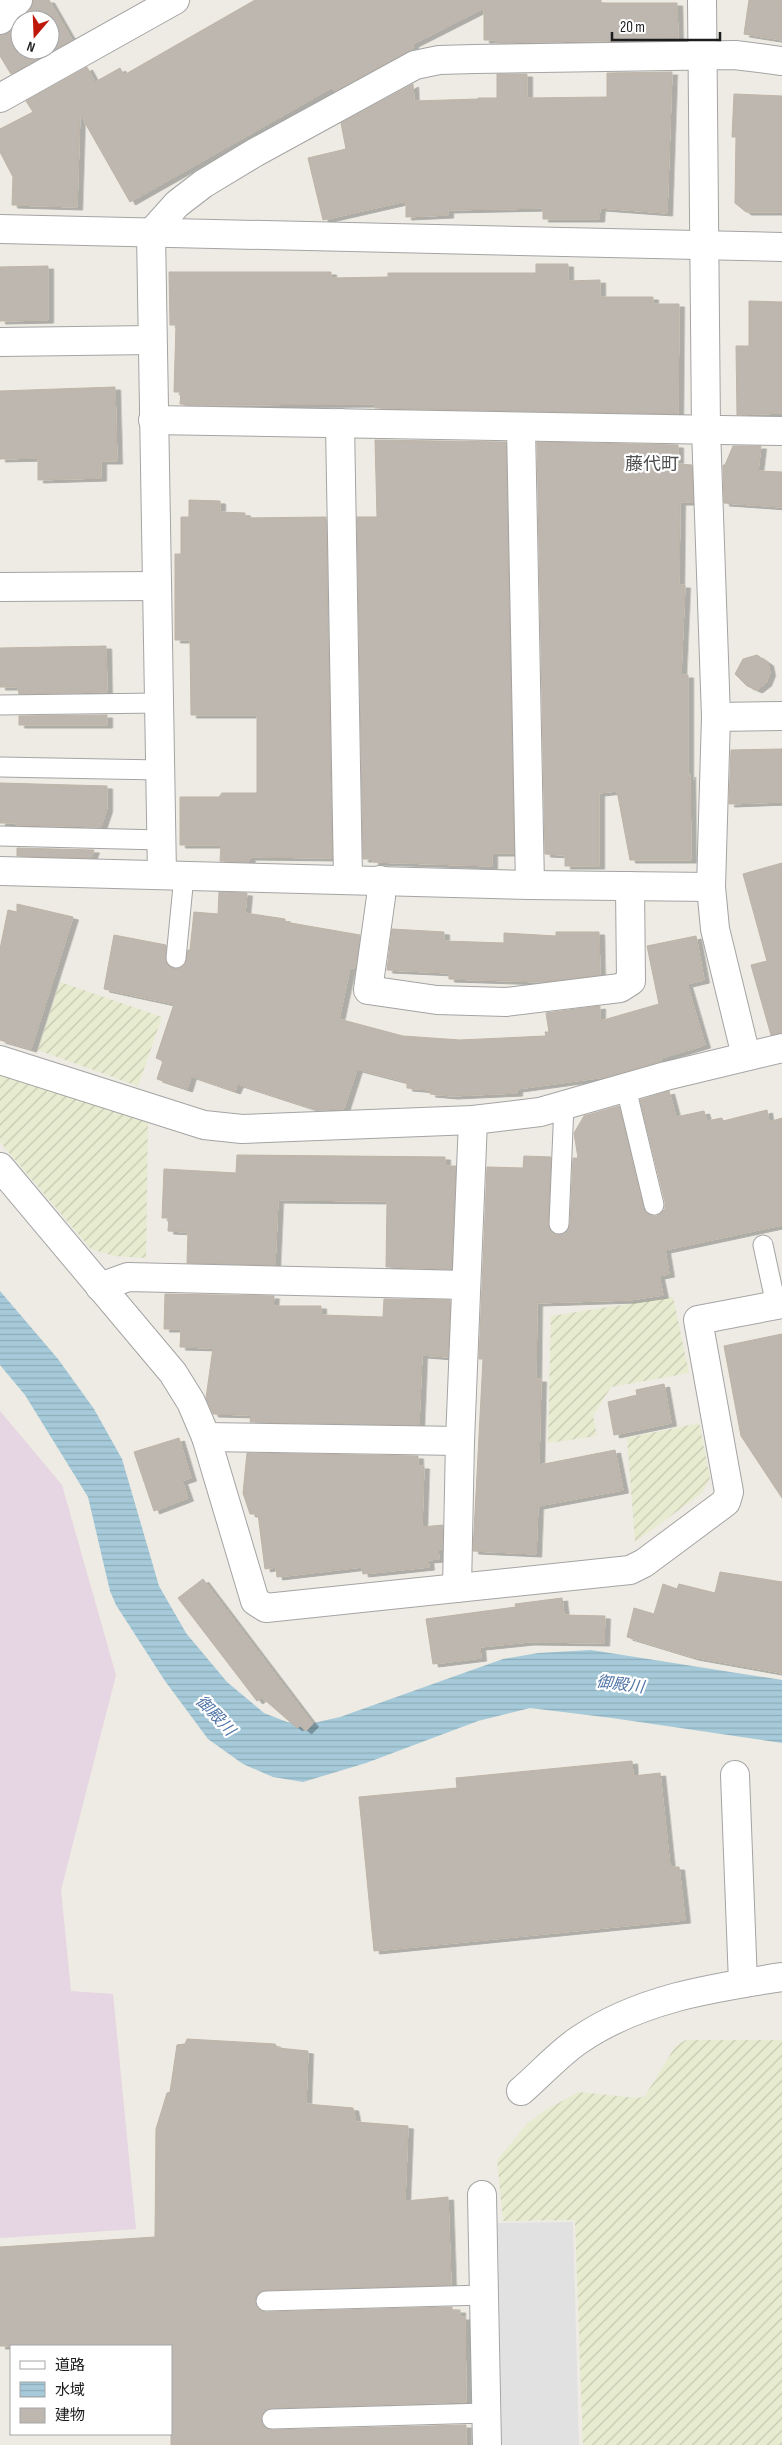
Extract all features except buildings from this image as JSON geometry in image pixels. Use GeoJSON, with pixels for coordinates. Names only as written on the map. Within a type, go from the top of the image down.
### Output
{"type":"FeatureCollection","features":[{"type":"Feature","properties":{"kind":"street"},"geometry":{"type":"LineString","coordinates":[[0,20],[18,0]]}},
{"type":"Feature","properties":{"kind":"street"},"geometry":{"type":"LineString","coordinates":[[3,89],[176,0]]}},
{"type":"Feature","properties":{"kind":"street"},"geometry":{"type":"LineString","coordinates":[[702,0],[706,429],[716,716],[711,887],[715,929],[746,1056]]}},
{"type":"Feature","properties":{"kind":"street"},"geometry":{"type":"LineString","coordinates":[[173,876],[161,840],[151,233],[177,204],[204,184],[256,152],[415,65],[439,60],[474,59],[734,56],[782,61]]}},
{"type":"Feature","properties":{"kind":"street"},"geometry":{"type":"LineString","coordinates":[[0,229],[782,247]]}},
{"type":"Feature","properties":{"kind":"street"},"geometry":{"type":"LineString","coordinates":[[0,342],[152,340]]}},
{"type":"Feature","properties":{"kind":"street"},"geometry":{"type":"LineString","coordinates":[[153,420],[782,430]]}},
{"type":"Feature","properties":{"kind":"street"},"geometry":{"type":"LineString","coordinates":[[340,423],[348,880]]}},
{"type":"Feature","properties":{"kind":"street"},"geometry":{"type":"LineString","coordinates":[[521,427],[530,885]]}},
{"type":"Feature","properties":{"kind":"street"},"geometry":{"type":"LineString","coordinates":[[0,587],[156,586]]}},
{"type":"Feature","properties":{"kind":"street"},"geometry":{"type":"LineString","coordinates":[[716,716],[782,716]]}},
{"type":"Feature","properties":{"kind":"street"},"geometry":{"type":"LineString","coordinates":[[0,872],[530,885],[711,887]]}},
{"type":"Feature","properties":{"kind":"street"},"geometry":{"type":"LineString","coordinates":[[380,880],[381,897],[368,990],[437,1000],[506,1002],[620,988],[630,981],[630,886]]}},
{"type":"Feature","properties":{"kind":"street"},"geometry":{"type":"LineString","coordinates":[[0,1060],[204,1124],[242,1129],[473,1120],[540,1112],[782,1048]]}},
{"type":"Feature","properties":{"kind":"street"},"geometry":{"type":"LineString","coordinates":[[457,1588],[460,1441],[473,1120]]}},
{"type":"Feature","properties":{"kind":"street"},"geometry":{"type":"LineString","coordinates":[[0,1167],[173,1373],[191,1402],[206,1437],[255,1601],[266,1608],[630,1570],[644,1563],[726,1502],[729,1492],[698,1320],[779,1305]]}},
{"type":"Feature","properties":{"kind":"street"},"geometry":{"type":"LineString","coordinates":[[100,1287],[128,1277],[466,1284]]}},
{"type":"Feature","properties":{"kind":"street"},"geometry":{"type":"LineString","coordinates":[[206,1437],[460,1441]]}},
{"type":"Feature","properties":{"kind":"street"},"geometry":{"type":"LineString","coordinates":[[736,1775],[743,1983]]}},
{"type":"Feature","properties":{"kind":"street"},"geometry":{"type":"LineString","coordinates":[[521,2092],[578,2041],[621,2016],[669,1999],[743,1983],[782,1977]]}},
{"type":"Feature","properties":{"kind":"street"},"geometry":{"type":"LineString","coordinates":[[482,2195],[487,2445]]}},
{"type":"Feature","properties":{"kind":"lane"},"geometry":{"type":"LineString","coordinates":[[0,705],[159,703]]}},
{"type":"Feature","properties":{"kind":"lane"},"geometry":{"type":"LineString","coordinates":[[0,767],[160,770]]}},
{"type":"Feature","properties":{"kind":"lane"},"geometry":{"type":"LineString","coordinates":[[0,836],[161,840]]}},
{"type":"Feature","properties":{"kind":"lane"},"geometry":{"type":"LineString","coordinates":[[173,876],[176,958]]}},
{"type":"Feature","properties":{"kind":"lane"},"geometry":{"type":"LineString","coordinates":[[626,1088],[654,1205]]}},
{"type":"Feature","properties":{"kind":"lane"},"geometry":{"type":"LineString","coordinates":[[559,1224],[564,1105]]}},
{"type":"Feature","properties":{"kind":"lane"},"geometry":{"type":"LineString","coordinates":[[763,1245],[779,1305]]}},
{"type":"Feature","properties":{"kind":"lane"},"geometry":{"type":"LineString","coordinates":[[266,2301],[484,2295]]}},
{"type":"Feature","properties":{"kind":"lane"},"geometry":{"type":"LineString","coordinates":[[272,2419],[486,2413]]}},
{"type":"Feature","properties":{"kind":"shaded area"},"geometry":{"type":"Polygon","coordinates":[[[0,1411],[62,1485],[116,1675],[61,1890],[71,1991],[113,1994],[136,2229],[0,2238],[0,1411]]]}},
{"type":"Feature","properties":{"kind":"shaded area"},"geometry":{"type":"Polygon","coordinates":[[[573,2222],[579,2445],[502,2445],[498,2223],[573,2222]]]}},
{"type":"Feature","properties":{"kind":"green space"},"geometry":{"type":"Polygon","coordinates":[[[60,982],[162,1017],[138,1086],[38,1050],[60,982]]]}},
{"type":"Feature","properties":{"kind":"green space"},"geometry":{"type":"Polygon","coordinates":[[[0,1071],[148,1117],[146,1258],[114,1256],[91,1249],[0,1142],[0,1071]]]}},
{"type":"Feature","properties":{"kind":"green space"},"geometry":{"type":"Polygon","coordinates":[[[673,1297],[689,1373],[611,1387],[593,1416],[597,1436],[548,1443],[551,1316],[673,1297]]]}},
{"type":"Feature","properties":{"kind":"green space"},"geometry":{"type":"Polygon","coordinates":[[[699,1423],[710,1478],[702,1493],[635,1542],[627,1438],[699,1423]]]}},
{"type":"Feature","properties":{"kind":"green space"},"geometry":{"type":"Polygon","coordinates":[[[685,2040],[782,2040],[782,2445],[583,2445],[575,2220],[503,2221],[497,2160],[527,2124],[544,2111],[579,2092],[638,2098],[645,2096],[675,2047],[685,2040]]]}},
{"type":"Feature","properties":{"kind":"water","name":"御殿川"},"geometry":{"type":"Polygon","coordinates":[[[0,1291],[58,1359],[94,1409],[122,1459],[159,1586],[186,1633],[227,1682],[264,1713],[287,1722],[309,1724],[340,1717],[503,1659],[538,1653],[591,1650],[782,1680],[782,1743],[530,1708],[478,1721],[366,1763],[303,1782],[273,1777],[243,1764],[208,1739],[165,1681],[116,1605],[110,1591],[88,1497],[25,1395],[0,1365],[0,1291]]]}},
{"type":"Feature","properties":{"kind":"district","name":"藤代町"},"geometry":{"type":"Point","coordinates":[652,464]}}]}
